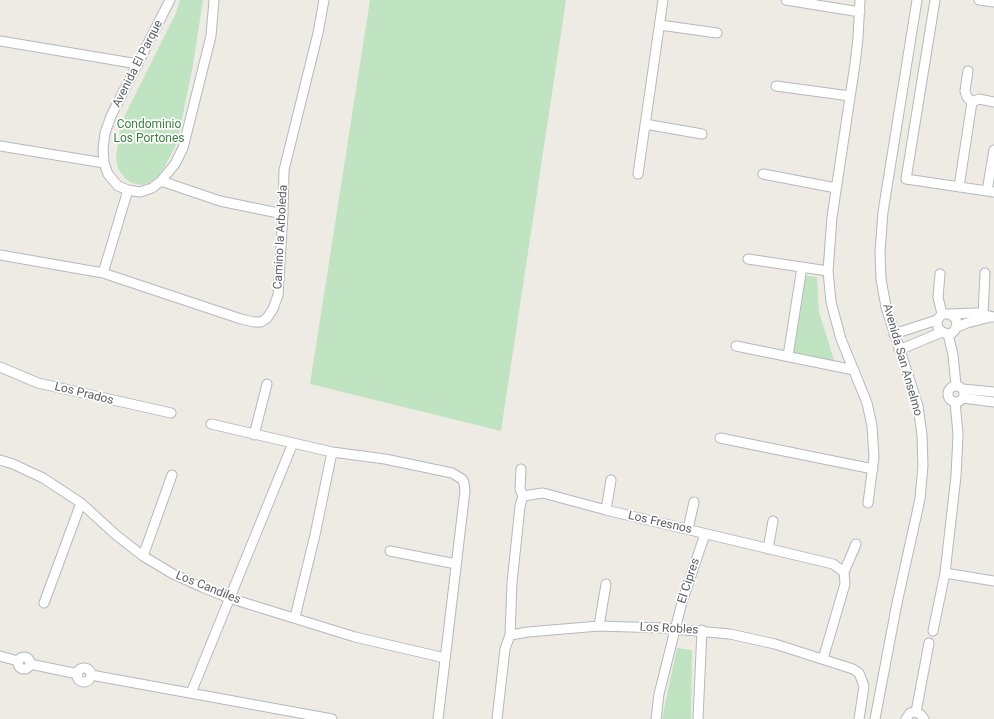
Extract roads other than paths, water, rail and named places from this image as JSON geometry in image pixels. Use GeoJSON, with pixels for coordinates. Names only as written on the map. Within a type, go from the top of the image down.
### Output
{"type":"FeatureCollection","features":[{"type":"Feature","properties":{"kind":"street","name":"Avenida El Parque"},"geometry":{"type":"LineString","coordinates":[[128,190],[118,186],[108,174],[104,163],[103,149],[105,133],[170,0]]}},
{"type":"Feature","properties":{"kind":"street"},"geometry":{"type":"LineString","coordinates":[[103,273],[128,190],[140,192],[152,188],[161,181],[175,164],[183,148],[211,36],[214,0]]}},
{"type":"Feature","properties":{"kind":"street","name":"Camino la Arboleda"},"geometry":{"type":"LineString","coordinates":[[0,255],[103,273],[241,319],[261,322],[267,318],[278,295],[284,170],[318,33],[324,0]]}},
{"type":"Feature","properties":{"kind":"street"},"geometry":{"type":"LineString","coordinates":[[638,174],[663,0]]}},
{"type":"Feature","properties":{"kind":"street"},"geometry":{"type":"LineString","coordinates":[[786,0],[825,3],[860,12]]}},
{"type":"Feature","properties":{"kind":"street"},"geometry":{"type":"LineString","coordinates":[[860,0],[858,38],[830,232],[828,270],[831,302],[841,339],[867,402],[872,426],[874,442],[874,469],[868,503]]}},
{"type":"Feature","properties":{"kind":"street","name":"Avenida San Anselmo"},"geometry":{"type":"LineString","coordinates":[[876,719],[897,603],[917,516],[922,482],[923,448],[921,423],[914,391],[899,350],[886,307],[881,279],[880,238],[917,0]]}},
{"type":"Feature","properties":{"kind":"street"},"geometry":{"type":"LineString","coordinates":[[935,0],[906,179],[991,192],[994,150]]}},
{"type":"Feature","properties":{"kind":"street"},"geometry":{"type":"LineString","coordinates":[[979,0],[994,2]]}},
{"type":"Feature","properties":{"kind":"street"},"geometry":{"type":"LineString","coordinates":[[660,25],[717,33]]}},
{"type":"Feature","properties":{"kind":"street"},"geometry":{"type":"LineString","coordinates":[[0,41],[138,64]]}},
{"type":"Feature","properties":{"kind":"street"},"geometry":{"type":"LineString","coordinates":[[968,71],[965,90],[967,97],[972,102]]}},
{"type":"Feature","properties":{"kind":"street"},"geometry":{"type":"LineString","coordinates":[[776,86],[850,96]]}},
{"type":"Feature","properties":{"kind":"street"},"geometry":{"type":"LineString","coordinates":[[972,102],[979,99],[994,102]]}},
{"type":"Feature","properties":{"kind":"street"},"geometry":{"type":"LineString","coordinates":[[960,187],[972,102]]}},
{"type":"Feature","properties":{"kind":"street"},"geometry":{"type":"LineString","coordinates":[[645,124],[702,134]]}},
{"type":"Feature","properties":{"kind":"street"},"geometry":{"type":"LineString","coordinates":[[0,146],[104,163]]}},
{"type":"Feature","properties":{"kind":"street"},"geometry":{"type":"LineString","coordinates":[[763,174],[836,188]]}},
{"type":"Feature","properties":{"kind":"street"},"geometry":{"type":"LineString","coordinates":[[161,181],[220,201],[283,214]]}},
{"type":"Feature","properties":{"kind":"street"},"geometry":{"type":"LineString","coordinates":[[748,259],[828,270]]}},
{"type":"Feature","properties":{"kind":"street"},"geometry":{"type":"LineString","coordinates":[[788,356],[802,267]]}},
{"type":"Feature","properties":{"kind":"street"},"geometry":{"type":"LineString","coordinates":[[983,314],[985,273]]}},
{"type":"Feature","properties":{"kind":"street"},"geometry":{"type":"LineString","coordinates":[[933,631],[945,573],[956,476],[960,394],[953,355],[945,333],[938,328],[943,316],[938,298],[940,274]]}},
{"type":"Feature","properties":{"kind":"street"},"geometry":{"type":"LineString","coordinates":[[894,334],[943,316],[983,314],[994,316]]}},
{"type":"Feature","properties":{"kind":"street"},"geometry":{"type":"LineString","coordinates":[[943,316],[956,319],[957,327]]}},
{"type":"Feature","properties":{"kind":"street"},"geometry":{"type":"LineString","coordinates":[[899,350],[955,330],[957,327],[967,323],[994,316]]}},
{"type":"Feature","properties":{"kind":"street"},"geometry":{"type":"LineString","coordinates":[[736,346],[854,370]]}},
{"type":"Feature","properties":{"kind":"street","name":"Los Prados"},"geometry":{"type":"LineString","coordinates":[[0,366],[38,383],[171,414]]}},
{"type":"Feature","properties":{"kind":"street"},"geometry":{"type":"LineString","coordinates":[[254,435],[267,384]]}},
{"type":"Feature","properties":{"kind":"street"},"geometry":{"type":"LineString","coordinates":[[960,394],[994,392]]}},
{"type":"Feature","properties":{"kind":"street"},"geometry":{"type":"LineString","coordinates":[[960,394],[994,402]]}},
{"type":"Feature","properties":{"kind":"street"},"geometry":{"type":"LineString","coordinates":[[211,424],[332,452],[385,459],[452,472],[459,476],[464,483],[465,491],[438,719]]}},
{"type":"Feature","properties":{"kind":"street"},"geometry":{"type":"LineString","coordinates":[[720,438],[874,469]]}},
{"type":"Feature","properties":{"kind":"street"},"geometry":{"type":"LineString","coordinates":[[192,693],[229,598],[293,443]]}},
{"type":"Feature","properties":{"kind":"street"},"geometry":{"type":"LineString","coordinates":[[295,617],[315,535],[332,452]]}},
{"type":"Feature","properties":{"kind":"street","name":"Los Candiles"},"geometry":{"type":"LineString","coordinates":[[0,460],[13,464],[43,478],[81,503],[120,538],[143,556],[173,574],[229,598],[295,617],[355,637],[445,658]]}},
{"type":"Feature","properties":{"kind":"street"},"geometry":{"type":"LineString","coordinates":[[497,719],[506,649],[510,635],[512,583],[520,506],[523,496],[520,489],[522,469]]}},
{"type":"Feature","properties":{"kind":"street"},"geometry":{"type":"LineString","coordinates":[[143,556],[172,475]]}},
{"type":"Feature","properties":{"kind":"street"},"geometry":{"type":"LineString","coordinates":[[606,510],[610,480]]}},
{"type":"Feature","properties":{"kind":"street","name":"Los Fresnos"},"geometry":{"type":"LineString","coordinates":[[523,496],[543,493],[606,510],[832,564],[844,572]]}},
{"type":"Feature","properties":{"kind":"street"},"geometry":{"type":"LineString","coordinates":[[688,529],[694,502]]}},
{"type":"Feature","properties":{"kind":"street"},"geometry":{"type":"LineString","coordinates":[[44,603],[81,503]]}},
{"type":"Feature","properties":{"kind":"street"},"geometry":{"type":"LineString","coordinates":[[768,549],[773,520]]}},
{"type":"Feature","properties":{"kind":"street","name":"El Cipres"},"geometry":{"type":"LineString","coordinates":[[656,719],[659,694],[682,602],[705,534]]}},
{"type":"Feature","properties":{"kind":"street"},"geometry":{"type":"LineString","coordinates":[[823,659],[845,584],[844,572],[856,544]]}},
{"type":"Feature","properties":{"kind":"street"},"geometry":{"type":"LineString","coordinates":[[390,550],[456,564]]}},
{"type":"Feature","properties":{"kind":"street"},"geometry":{"type":"LineString","coordinates":[[945,573],[994,581]]}},
{"type":"Feature","properties":{"kind":"street"},"geometry":{"type":"LineString","coordinates":[[599,626],[606,584]]}},
{"type":"Feature","properties":{"kind":"street","name":"Los Robles"},"geometry":{"type":"LineString","coordinates":[[510,635],[599,626],[662,628],[702,630],[730,634],[775,644],[823,659],[859,673],[864,686],[859,719]]}},
{"type":"Feature","properties":{"kind":"street"},"geometry":{"type":"LineString","coordinates":[[698,719],[702,630]]}},
{"type":"Feature","properties":{"kind":"street"},"geometry":{"type":"LineString","coordinates":[[916,712],[929,643]]}},
{"type":"Feature","properties":{"kind":"street"},"geometry":{"type":"LineString","coordinates":[[0,656],[18,661],[20,657],[25,656],[29,659],[30,664],[78,674],[80,670],[84,668],[90,671],[91,676],[332,719]]}},
{"type":"Feature","properties":{"kind":"street"},"geometry":{"type":"LineString","coordinates":[[906,719],[910,713],[916,712],[922,715],[925,719]]}},
{"type":"Feature","properties":{"kind":"park label","name":"Condominio Los Portones"},"geometry":{"type":"Point","coordinates":[149,132]}}]}
